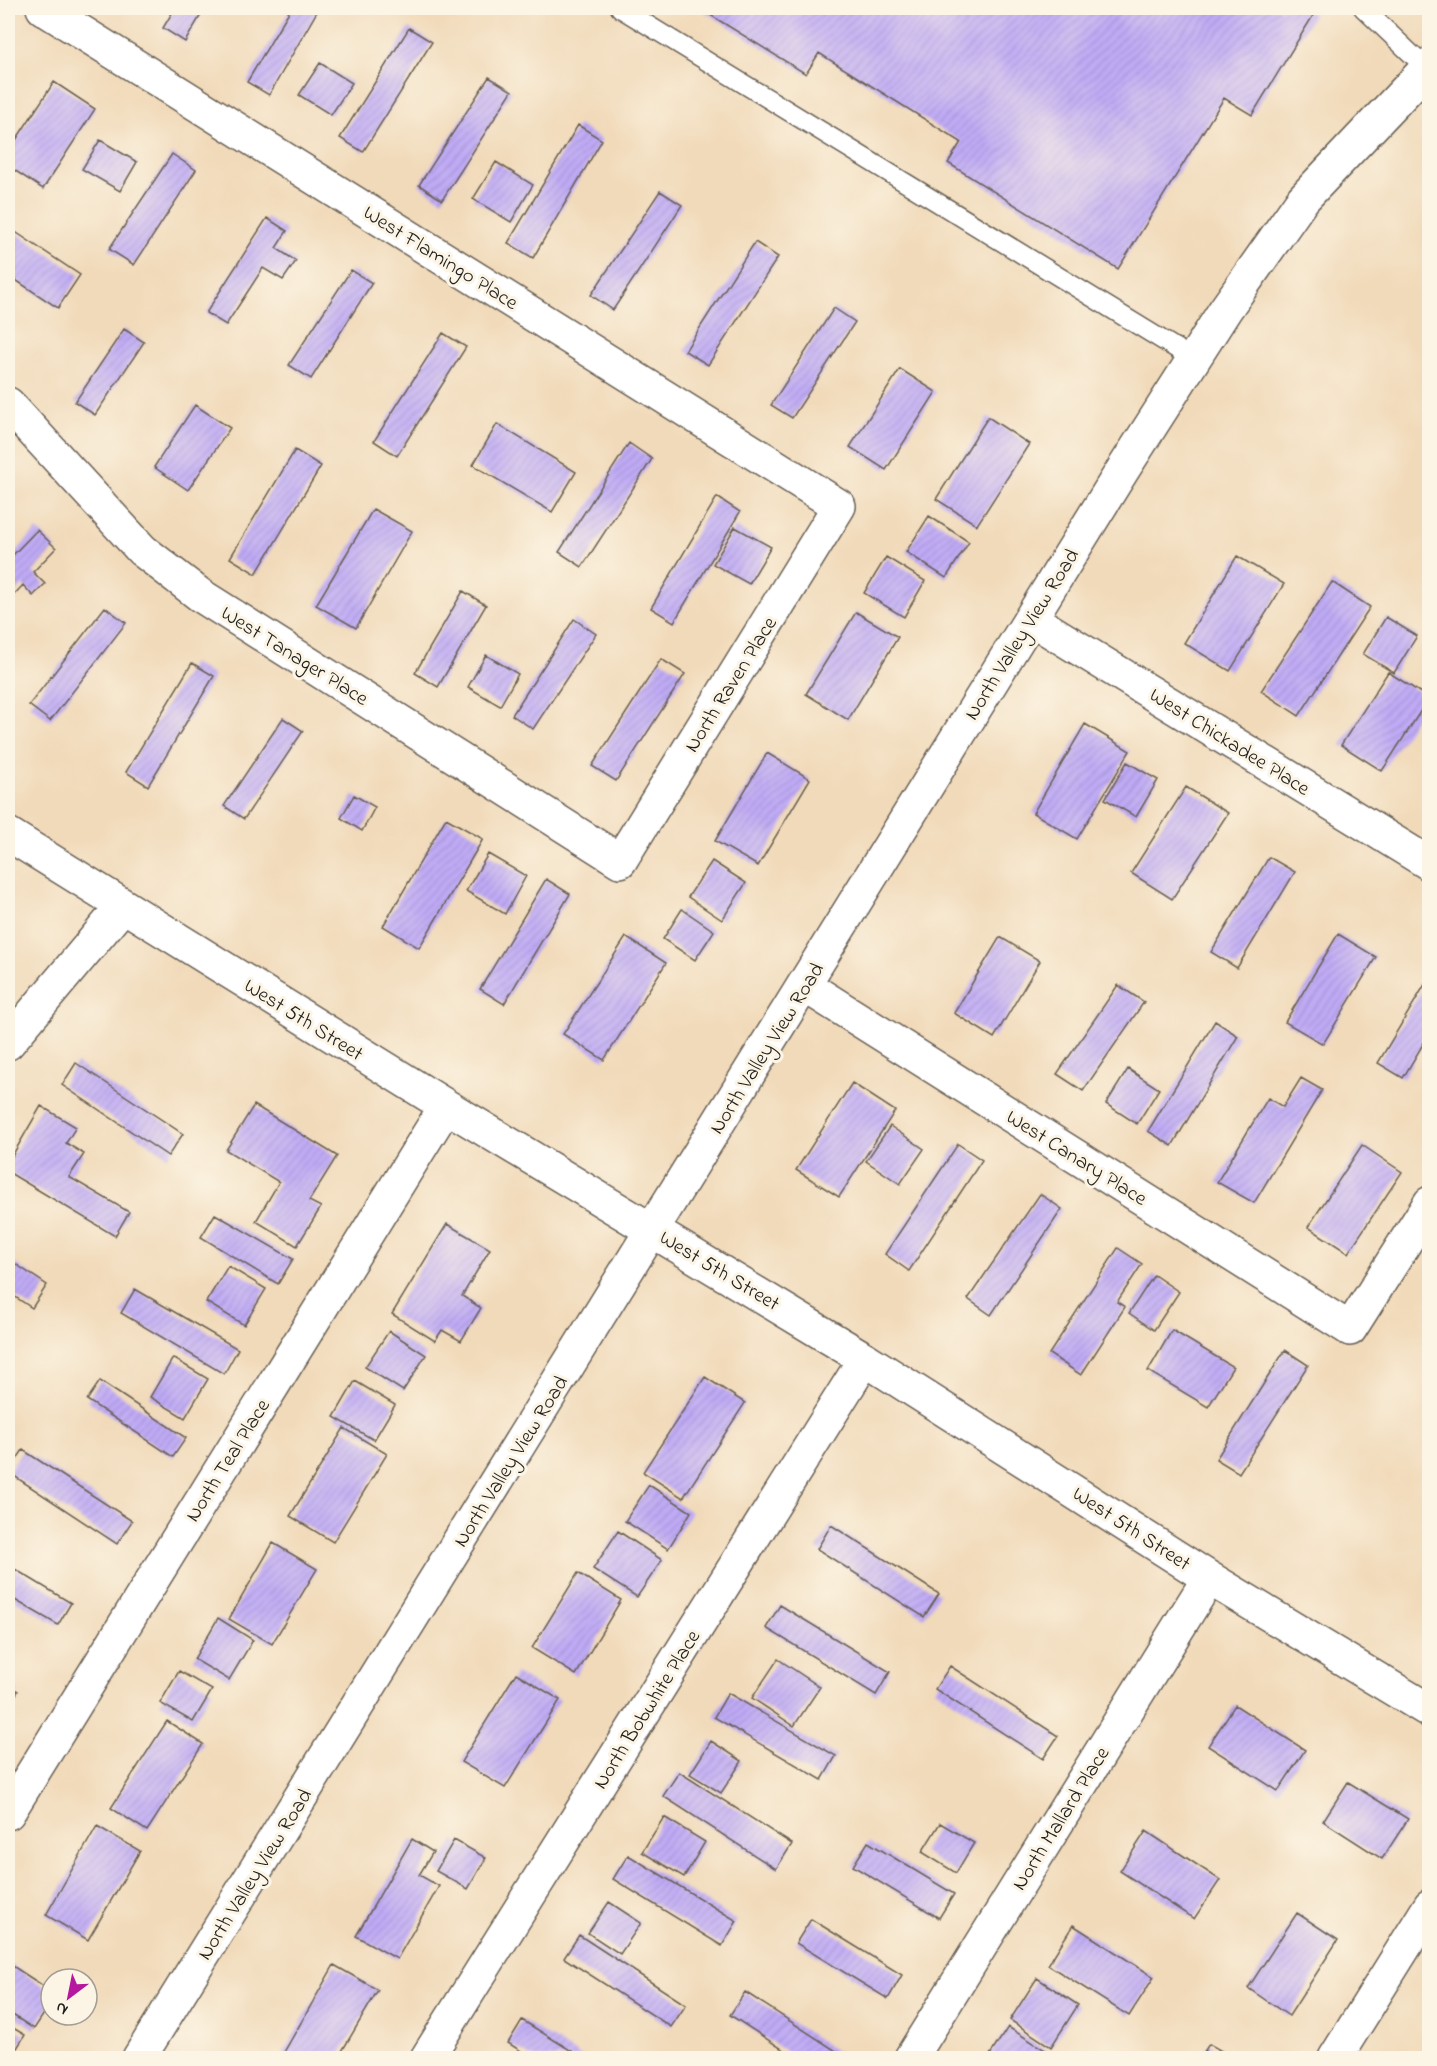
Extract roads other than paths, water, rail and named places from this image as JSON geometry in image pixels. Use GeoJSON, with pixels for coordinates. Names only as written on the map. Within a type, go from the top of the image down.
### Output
{"type":"FeatureCollection","features":[{"type":"Feature","properties":{"kind":"street","name":"West Flamingo Place"},"geometry":{"type":"LineString","coordinates":[[43,8],[839,507]]}},
{"type":"Feature","properties":{"kind":"street","name":"North Valley View Road"},"geometry":{"type":"LineString","coordinates":[[139,2058],[1225,310],[1303,198],[1428,67]]}},
{"type":"Feature","properties":{"kind":"street","name":"West Tanager Place"},"geometry":{"type":"LineString","coordinates":[[8,404],[142,550],[201,595],[621,861]]}},
{"type":"Feature","properties":{"kind":"street","name":"North Raven Place"},"geometry":{"type":"LineString","coordinates":[[621,861],[839,507]]}},
{"type":"Feature","properties":{"kind":"street","name":"West Chickadee Place"},"geometry":{"type":"LineString","coordinates":[[1031,619],[1430,864]]}},
{"type":"Feature","properties":{"kind":"street","name":"West 5th Street"},"geometry":{"type":"LineString","coordinates":[[8,834],[122,907],[446,1106],[865,1359],[1209,1578],[1430,1711]]}},
{"type":"Feature","properties":{"kind":"street"},"geometry":{"type":"LineString","coordinates":[[8,1043],[122,907]]}},
{"type":"Feature","properties":{"kind":"street","name":"West Canary Place"},"geometry":{"type":"LineString","coordinates":[[804,985],[1350,1329],[1430,1203]]}},
{"type":"Feature","properties":{"kind":"street","name":"North Teal Place"},"geometry":{"type":"LineString","coordinates":[[8,1813],[446,1106]]}},
{"type":"Feature","properties":{"kind":"street","name":"North Bobwhite Place"},"geometry":{"type":"LineString","coordinates":[[427,2058],[865,1359]]}},
{"type":"Feature","properties":{"kind":"street","name":"North Mallard Place"},"geometry":{"type":"LineString","coordinates":[[911,2058],[1209,1578]]}},
{"type":"Feature","properties":{"kind":"street"},"geometry":{"type":"LineString","coordinates":[[1335,2058],[1430,1906]]}},
{"type":"Feature","properties":{"kind":"lane"},"geometry":{"type":"LineString","coordinates":[[620,8],[1195,360]]}},
{"type":"Feature","properties":{"kind":"lane"},"geometry":{"type":"LineString","coordinates":[[1362,8],[1428,67]]}}]}
